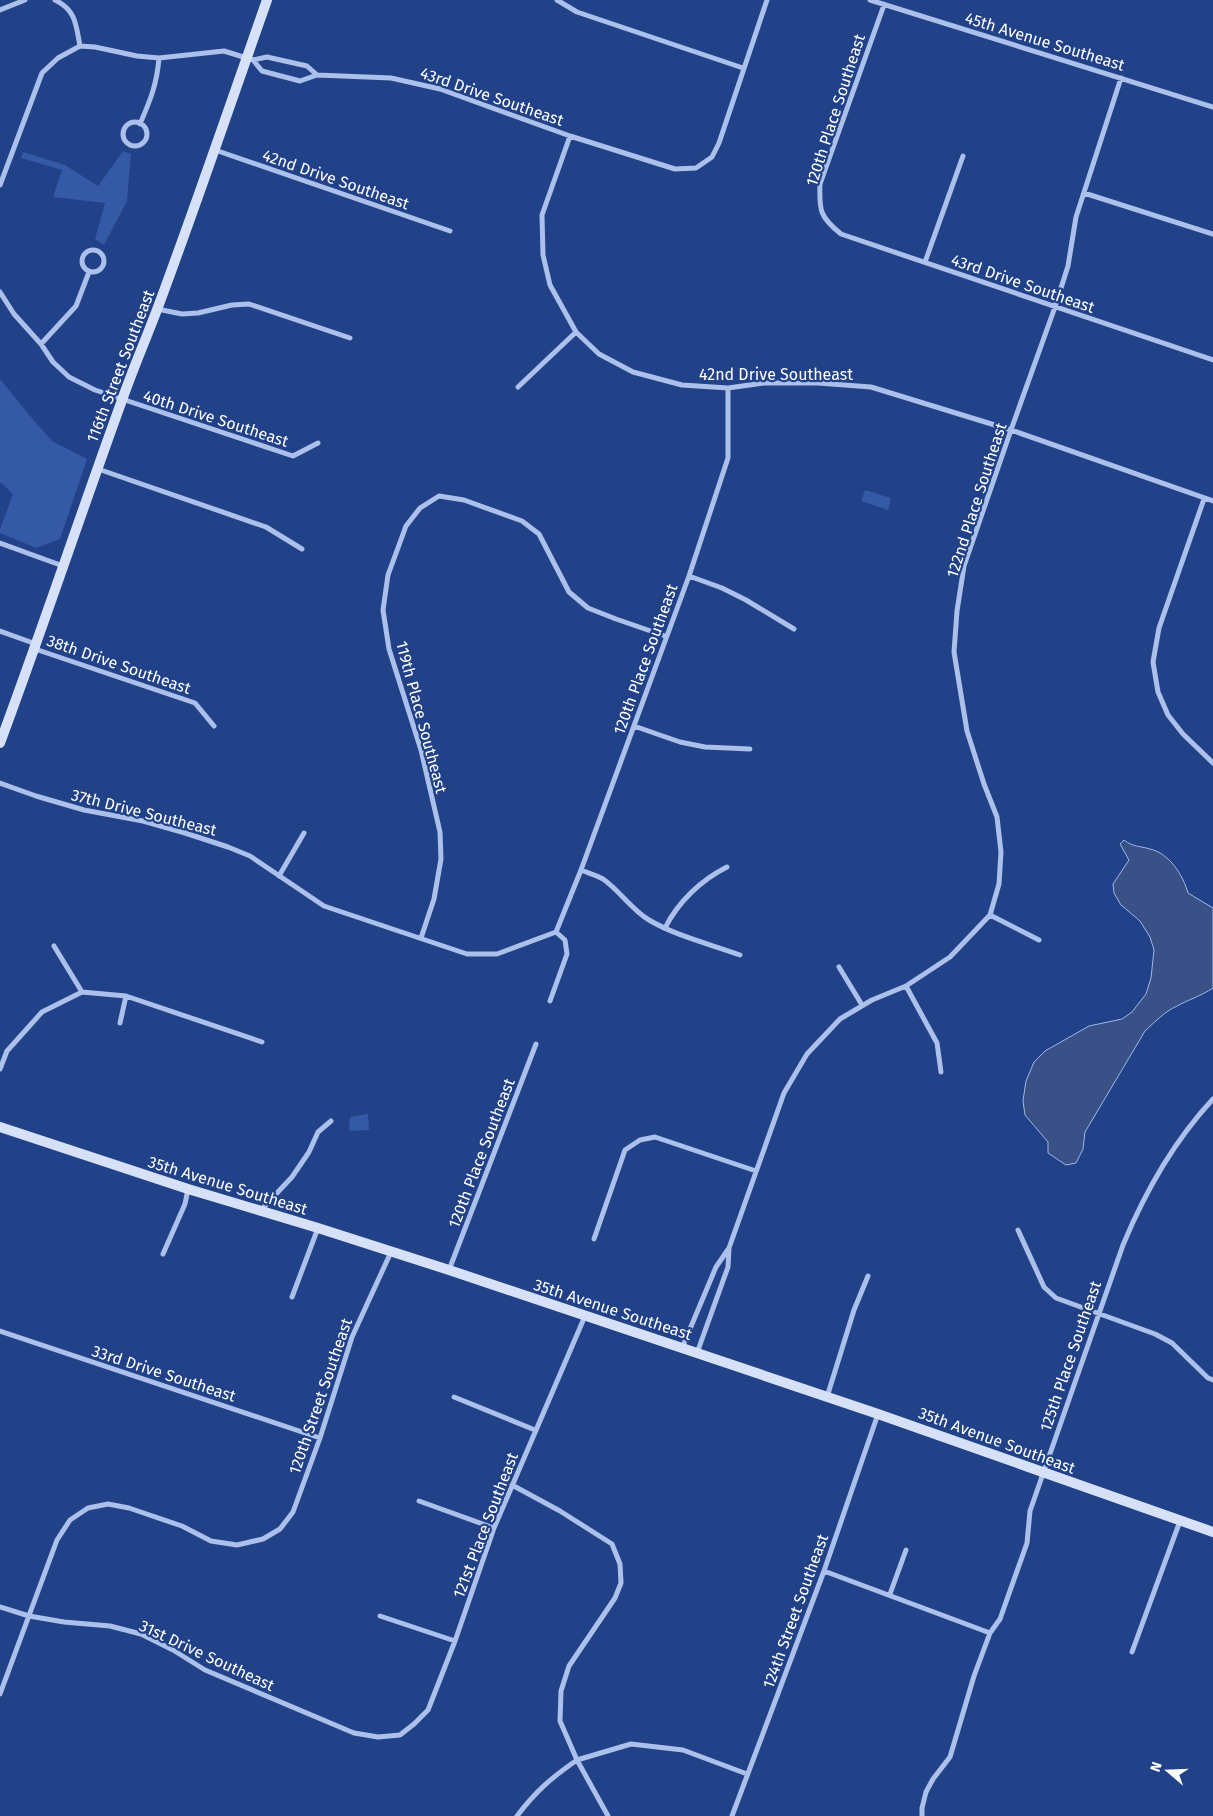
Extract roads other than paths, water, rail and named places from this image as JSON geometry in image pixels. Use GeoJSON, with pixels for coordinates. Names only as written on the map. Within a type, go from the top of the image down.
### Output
{"type":"FeatureCollection","features":[{"type":"Feature","properties":{"kind":"street"},"geometry":{"type":"LineString","coordinates":[[0,10],[25,0]]}},
{"type":"Feature","properties":{"kind":"street"},"geometry":{"type":"LineString","coordinates":[[0,184],[42,73],[58,58],[80,46],[75,18],[64,4],[55,0]]}},
{"type":"Feature","properties":{"kind":"street","name":"116th Street Southeast"},"geometry":{"type":"LineString","coordinates":[[0,743],[36,647],[122,400],[250,59],[267,0]]}},
{"type":"Feature","properties":{"kind":"street"},"geometry":{"type":"LineString","coordinates":[[557,0],[577,12],[743,68]]}},
{"type":"Feature","properties":{"kind":"street"},"geometry":{"type":"LineString","coordinates":[[570,136],[675,169],[696,168],[712,157],[719,143],[767,0]]}},
{"type":"Feature","properties":{"kind":"street","name":"45th Avenue Southeast"},"geometry":{"type":"LineString","coordinates":[[870,0],[1213,107]]}},
{"type":"Feature","properties":{"kind":"street","name":"120th Place Southeast"},"geometry":{"type":"LineString","coordinates":[[828,223],[819,207],[820,184],[884,5]]}},
{"type":"Feature","properties":{"kind":"street","name":"43rd Drive Southeast"},"geometry":{"type":"LineString","coordinates":[[80,46],[159,58],[224,51],[250,59],[267,57],[307,66],[317,75]]}},
{"type":"Feature","properties":{"kind":"street"},"geometry":{"type":"LineString","coordinates":[[140,124],[152,98],[157,79],[159,58]]}},
{"type":"Feature","properties":{"kind":"street","name":"43rd Drive Southeast"},"geometry":{"type":"LineString","coordinates":[[250,59],[262,70],[300,81],[317,75],[390,78],[440,89],[570,136]]}},
{"type":"Feature","properties":{"kind":"street","name":"122nd Place Southeast"},"geometry":{"type":"LineString","coordinates":[[682,1348],[716,1267],[729,1248],[784,1093],[807,1054],[840,1019],[872,1000],[906,986],[950,957],[990,915],[999,884],[1001,852],[997,817],[967,731],[954,652],[957,611],[964,566],[1055,308],[1068,266],[1076,217],[1121,78]]}},
{"type":"Feature","properties":{"kind":"street"},"geometry":{"type":"LineString","coordinates":[[130,123],[140,124],[146,131],[146,138],[140,145],[130,146],[124,140],[123,131],[130,123]]}},
{"type":"Feature","properties":{"kind":"street","name":"42nd Drive Southeast"},"geometry":{"type":"LineString","coordinates":[[570,136],[542,215],[543,254],[550,285],[576,332],[600,354],[632,372],[682,385],[728,388],[764,383],[818,383],[871,387],[1011,430],[1213,501]]}},
{"type":"Feature","properties":{"kind":"street","name":"42nd Drive Southeast"},"geometry":{"type":"LineString","coordinates":[[215,150],[450,231]]}},
{"type":"Feature","properties":{"kind":"street"},"geometry":{"type":"LineString","coordinates":[[925,262],[962,156]]}},
{"type":"Feature","properties":{"kind":"street"},"geometry":{"type":"LineString","coordinates":[[1084,193],[1213,234]]}},
{"type":"Feature","properties":{"kind":"street","name":"43rd Drive Southeast"},"geometry":{"type":"LineString","coordinates":[[828,223],[841,234],[1213,360]]}},
{"type":"Feature","properties":{"kind":"street"},"geometry":{"type":"LineString","coordinates":[[88,250],[96,250],[103,256],[104,264],[97,271],[89,272],[83,268],[82,258],[88,250]]}},
{"type":"Feature","properties":{"kind":"street"},"geometry":{"type":"LineString","coordinates":[[41,344],[76,306],[89,272]]}},
{"type":"Feature","properties":{"kind":"street","name":"40th Drive Southeast"},"geometry":{"type":"LineString","coordinates":[[0,292],[14,314],[41,344],[53,362],[69,377],[95,390],[293,456],[318,443]]}},
{"type":"Feature","properties":{"kind":"street"},"geometry":{"type":"LineString","coordinates":[[157,309],[182,314],[198,314],[232,305],[249,304],[350,338]]}},
{"type":"Feature","properties":{"kind":"street"},"geometry":{"type":"LineString","coordinates":[[518,388],[576,332]]}},
{"type":"Feature","properties":{"kind":"street","name":"120th Place Southeast"},"geometry":{"type":"LineString","coordinates":[[556,932],[581,870],[689,576],[728,458],[728,388]]}},
{"type":"Feature","properties":{"kind":"street"},"geometry":{"type":"LineString","coordinates":[[97,469],[266,527],[302,549]]}},
{"type":"Feature","properties":{"kind":"street","name":"119th Place Southeast"},"geometry":{"type":"LineString","coordinates":[[421,938],[434,899],[441,859],[440,832],[421,750],[389,649],[383,610],[388,574],[406,526],[420,508],[439,496],[464,500],[522,521],[539,534],[569,592],[588,608],[666,636]]}},
{"type":"Feature","properties":{"kind":"street"},"geometry":{"type":"LineString","coordinates":[[1204,498],[1159,628],[1153,662],[1158,692],[1168,715],[1183,734],[1213,763]]}},
{"type":"Feature","properties":{"kind":"street"},"geometry":{"type":"LineString","coordinates":[[0,543],[63,566]]}},
{"type":"Feature","properties":{"kind":"street"},"geometry":{"type":"LineString","coordinates":[[689,576],[722,588],[746,600],[794,629]]}},
{"type":"Feature","properties":{"kind":"street","name":"38th Drive Southeast"},"geometry":{"type":"LineString","coordinates":[[0,631],[36,647],[195,703],[214,726]]}},
{"type":"Feature","properties":{"kind":"street"},"geometry":{"type":"LineString","coordinates":[[634,726],[680,742],[705,747],[750,749]]}},
{"type":"Feature","properties":{"kind":"street","name":"37th Drive Southeast"},"geometry":{"type":"LineString","coordinates":[[0,783],[84,810],[143,821],[185,832],[250,856],[324,906],[467,954],[497,954],[556,932]]}},
{"type":"Feature","properties":{"kind":"street"},"geometry":{"type":"LineString","coordinates":[[279,876],[304,833]]}},
{"type":"Feature","properties":{"kind":"street"},"geometry":{"type":"LineString","coordinates":[[665,928],[672,914],[696,888],[727,867]]}},
{"type":"Feature","properties":{"kind":"street"},"geometry":{"type":"LineString","coordinates":[[581,870],[601,877],[650,921],[740,955]]}},
{"type":"Feature","properties":{"kind":"street"},"geometry":{"type":"LineString","coordinates":[[990,915],[1039,940]]}},
{"type":"Feature","properties":{"kind":"street"},"geometry":{"type":"LineString","coordinates":[[550,1001],[567,954],[565,940],[556,932]]}},
{"type":"Feature","properties":{"kind":"street"},"geometry":{"type":"LineString","coordinates":[[54,946],[82,992]]}},
{"type":"Feature","properties":{"kind":"street"},"geometry":{"type":"LineString","coordinates":[[839,967],[862,1005]]}},
{"type":"Feature","properties":{"kind":"street"},"geometry":{"type":"LineString","coordinates":[[906,986],[937,1044],[941,1072]]}},
{"type":"Feature","properties":{"kind":"street"},"geometry":{"type":"LineString","coordinates":[[0,1069],[8,1051],[42,1012],[82,992],[126,996],[262,1042]]}},
{"type":"Feature","properties":{"kind":"street"},"geometry":{"type":"LineString","coordinates":[[120,1023],[126,996]]}},
{"type":"Feature","properties":{"kind":"street","name":"120th Place Southeast"},"geometry":{"type":"LineString","coordinates":[[449,1270],[536,1044]]}},
{"type":"Feature","properties":{"kind":"street","name":"125th Place Southeast"},"geometry":{"type":"LineString","coordinates":[[922,1816],[926,1792],[950,1756],[990,1633],[1000,1619],[1027,1543],[1030,1511],[1122,1245],[1152,1182],[1175,1146],[1213,1099]]}},
{"type":"Feature","properties":{"kind":"street"},"geometry":{"type":"LineString","coordinates":[[261,1211],[293,1175],[309,1152],[318,1132],[331,1122]]}},
{"type":"Feature","properties":{"kind":"street","name":"35th Avenue Southeast"},"geometry":{"type":"LineString","coordinates":[[0,1127],[188,1189],[449,1270],[878,1414],[1213,1532]]}},
{"type":"Feature","properties":{"kind":"street"},"geometry":{"type":"LineString","coordinates":[[594,1239],[625,1150],[640,1140],[656,1137],[756,1171]]}},
{"type":"Feature","properties":{"kind":"street"},"geometry":{"type":"LineString","coordinates":[[163,1254],[185,1204],[188,1189]]}},
{"type":"Feature","properties":{"kind":"street"},"geometry":{"type":"LineString","coordinates":[[292,1297],[318,1228]]}},
{"type":"Feature","properties":{"kind":"street"},"geometry":{"type":"LineString","coordinates":[[1018,1230],[1044,1287],[1056,1298],[1172,1342],[1208,1378],[1213,1380]]}},
{"type":"Feature","properties":{"kind":"street","name":"122nd Place Southeast"},"geometry":{"type":"LineString","coordinates":[[697,1353],[728,1267],[729,1248]]}},
{"type":"Feature","properties":{"kind":"street","name":"120th Street Southeast"},"geometry":{"type":"LineString","coordinates":[[29,1616],[57,1540],[70,1520],[88,1508],[108,1504],[130,1508],[182,1526],[211,1541],[236,1544],[263,1539],[280,1530],[293,1512],[320,1438],[352,1337],[391,1252]]}},
{"type":"Feature","properties":{"kind":"street"},"geometry":{"type":"LineString","coordinates":[[827,1397],[854,1310],[868,1276]]}},
{"type":"Feature","properties":{"kind":"street","name":"121st Place Southeast"},"geometry":{"type":"LineString","coordinates":[[400,1735],[428,1710],[494,1528],[585,1316]]}},
{"type":"Feature","properties":{"kind":"street","name":"33rd Drive Southeast"},"geometry":{"type":"LineString","coordinates":[[0,1331],[320,1438]]}},
{"type":"Feature","properties":{"kind":"street"},"geometry":{"type":"LineString","coordinates":[[454,1398],[535,1430]]}},
{"type":"Feature","properties":{"kind":"street","name":"124th Street Southeast"},"geometry":{"type":"LineString","coordinates":[[732,1816],[824,1571],[878,1414]]}},
{"type":"Feature","properties":{"kind":"street"},"geometry":{"type":"LineString","coordinates":[[512,1485],[560,1511],[612,1544],[620,1564],[621,1583],[615,1598],[569,1666],[561,1691],[560,1721],[577,1760],[608,1816]]}},
{"type":"Feature","properties":{"kind":"street"},"geometry":{"type":"LineString","coordinates":[[419,1501],[494,1528]]}},
{"type":"Feature","properties":{"kind":"street"},"geometry":{"type":"LineString","coordinates":[[1132,1652],[1180,1521]]}},
{"type":"Feature","properties":{"kind":"street"},"geometry":{"type":"LineString","coordinates":[[890,1594],[906,1550]]}},
{"type":"Feature","properties":{"kind":"street"},"geometry":{"type":"LineString","coordinates":[[824,1571],[890,1594],[990,1633]]}},
{"type":"Feature","properties":{"kind":"street","name":"31st Drive Southeast"},"geometry":{"type":"LineString","coordinates":[[0,1607],[29,1616],[64,1622],[110,1626],[141,1634],[173,1650],[205,1670],[354,1733],[378,1737],[400,1735]]}},
{"type":"Feature","properties":{"kind":"street"},"geometry":{"type":"LineString","coordinates":[[0,1694],[29,1616]]}},
{"type":"Feature","properties":{"kind":"street"},"geometry":{"type":"LineString","coordinates":[[380,1616],[454,1641]]}},
{"type":"Feature","properties":{"kind":"street"},"geometry":{"type":"LineString","coordinates":[[517,1816],[534,1793],[557,1773],[577,1760],[631,1744],[683,1750],[747,1774]]}}]}
